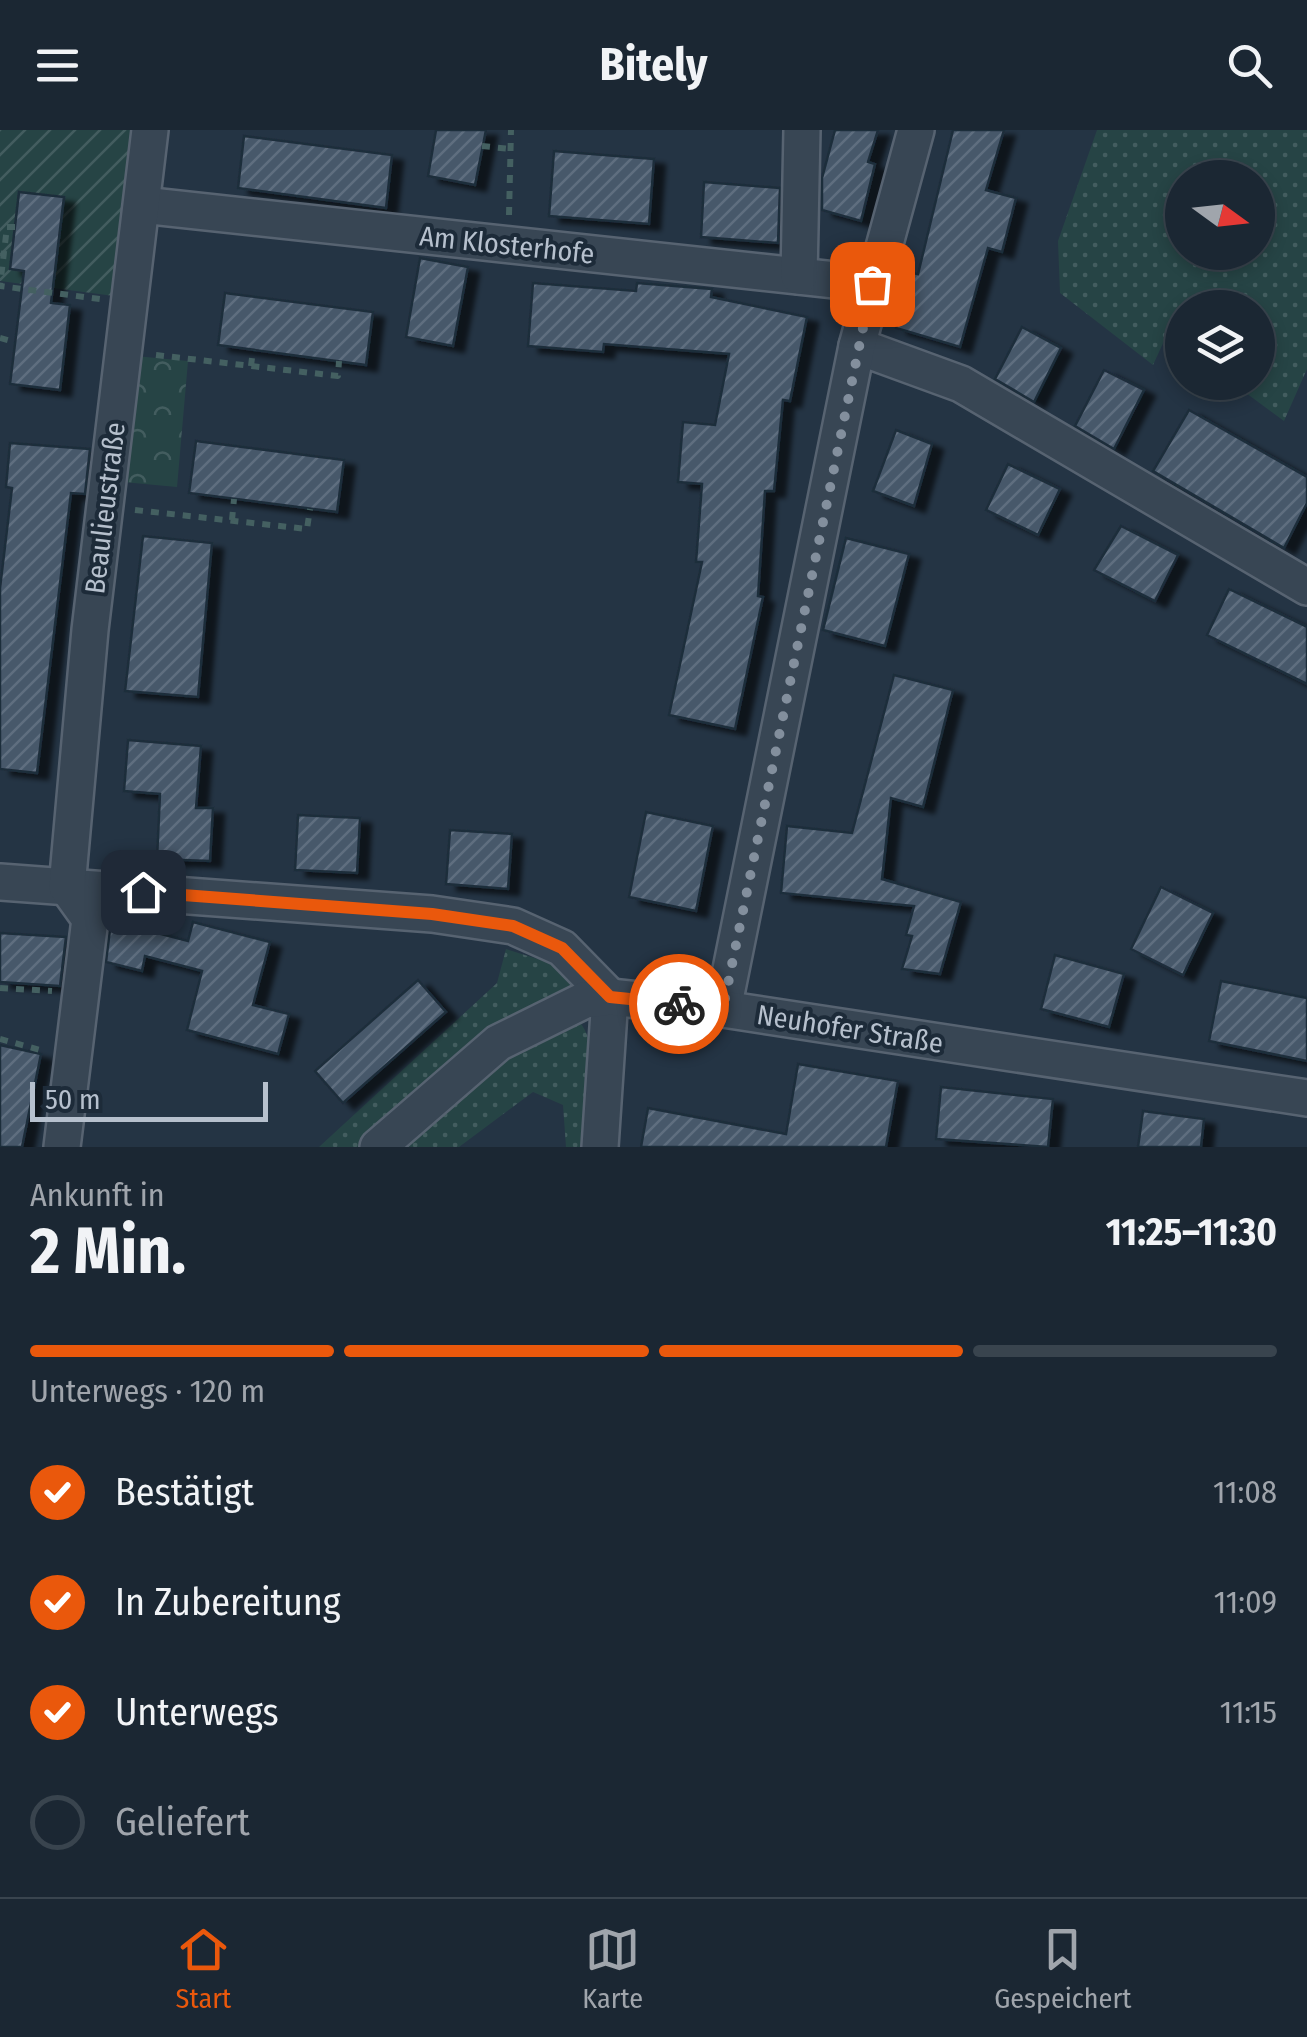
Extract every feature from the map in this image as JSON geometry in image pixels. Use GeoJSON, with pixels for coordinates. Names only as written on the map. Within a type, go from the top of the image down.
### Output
{"type":"FeatureCollection","features":[{"type":"Feature","properties":{"kind":"street","name":"Beaulieustraße"},"geometry":{"type":"LineString","coordinates":[[67,887],[104,506],[150,130]]}},
{"type":"Feature","properties":{"kind":"street"},"geometry":{"type":"LineString","coordinates":[[800,276],[802,130]]}},
{"type":"Feature","properties":{"kind":"street"},"geometry":{"type":"LineString","coordinates":[[723,1008],[857,346],[916,130]]}},
{"type":"Feature","properties":{"kind":"street","name":"Am Klosterhofe"},"geometry":{"type":"LineString","coordinates":[[142,205],[872,284]]}},
{"type":"Feature","properties":{"kind":"street"},"geometry":{"type":"LineString","coordinates":[[857,346],[961,384],[1307,588]]}},
{"type":"Feature","properties":{"kind":"street"},"geometry":{"type":"LineString","coordinates":[[0,882],[432,914],[513,926],[562,948],[610,997],[600,1147]]}},
{"type":"Feature","properties":{"kind":"street"},"geometry":{"type":"LineString","coordinates":[[62,1147],[90,919],[67,887]]}},
{"type":"Feature","properties":{"kind":"street","name":"Neuhofer Straße"},"geometry":{"type":"LineString","coordinates":[[378,1147],[498,1043],[584,1000],[610,997],[723,1008],[1307,1098]]}},
{"type":"Feature","properties":{"kind":"path"},"geometry":{"type":"LineString","coordinates":[[508,246],[511,130]]}},
{"type":"Feature","properties":{"kind":"path"},"geometry":{"type":"LineString","coordinates":[[482,146],[511,149]]}},
{"type":"Feature","properties":{"kind":"path"},"geometry":{"type":"LineString","coordinates":[[15,227],[7,227],[0,286],[130,303]]}},
{"type":"Feature","properties":{"kind":"path"},"geometry":{"type":"LineString","coordinates":[[0,338],[15,342]]}},
{"type":"Feature","properties":{"kind":"path"},"geometry":{"type":"LineString","coordinates":[[251,366],[253,350]]}},
{"type":"Feature","properties":{"kind":"path"},"geometry":{"type":"LineString","coordinates":[[125,352],[338,376],[339,361]]}},
{"type":"Feature","properties":{"kind":"path"},"geometry":{"type":"LineString","coordinates":[[232,520],[234,499]]}},
{"type":"Feature","properties":{"kind":"path"},"geometry":{"type":"LineString","coordinates":[[104,506],[306,529],[310,509]]}},
{"type":"Feature","properties":{"kind":"path"},"geometry":{"type":"LineString","coordinates":[[0,988],[83,993]]}},
{"type":"Feature","properties":{"kind":"path"},"geometry":{"type":"LineString","coordinates":[[0,1040],[74,1059]]}},
{"type":"Feature","properties":{"kind":"green space"},"geometry":{"type":"Polygon","coordinates":[[[0,130],[132,130],[114,296],[0,281],[0,130]]]}},
{"type":"Feature","properties":{"kind":"green space"},"geometry":{"type":"Polygon","coordinates":[[[1097,130],[1307,130],[1307,369],[1284,421],[1256,400],[1275,400],[1275,290],[1165,290],[1165,339],[1153,365],[1060,293],[1058,241],[1097,130]]]}},
{"type":"Feature","properties":{"kind":"green space"},"geometry":{"type":"Polygon","coordinates":[[[135,356],[188,361],[177,487],[123,482],[135,356]]]}},
{"type":"Feature","properties":{"kind":"green space"},"geometry":{"type":"Polygon","coordinates":[[[506,949],[573,970],[571,985],[494,1033],[362,1147],[319,1147],[497,983],[506,949]]]}},
{"type":"Feature","properties":{"kind":"green space"},"geometry":{"type":"Polygon","coordinates":[[[578,1020],[586,1032],[593,1063],[592,1147],[566,1147],[563,1105],[533,1092],[459,1147],[400,1147],[510,1051],[578,1020]]]}},
{"type":"Feature","properties":{"kind":"building"},"geometry":{"type":"Polygon","coordinates":[[[436,130],[486,130],[475,185],[428,176],[436,130]]]}},
{"type":"Feature","properties":{"kind":"building"},"geometry":{"type":"Polygon","coordinates":[[[835,130],[878,130],[868,162],[875,164],[861,221],[822,210],[822,178],[835,130]]]}},
{"type":"Feature","properties":{"kind":"building"},"geometry":{"type":"Polygon","coordinates":[[[953,130],[1004,130],[986,190],[1016,198],[1002,252],[988,248],[960,347],[896,328],[912,273],[918,274],[953,130]]]}},
{"type":"Feature","properties":{"kind":"building"},"geometry":{"type":"Polygon","coordinates":[[[244,136],[392,155],[386,208],[238,188],[244,136]]]}},
{"type":"Feature","properties":{"kind":"building"},"geometry":{"type":"Polygon","coordinates":[[[554,151],[654,159],[649,224],[549,216],[554,151]]]}},
{"type":"Feature","properties":{"kind":"building"},"geometry":{"type":"Polygon","coordinates":[[[704,182],[780,188],[778,243],[701,237],[704,182]]]}},
{"type":"Feature","properties":{"kind":"building"},"geometry":{"type":"Polygon","coordinates":[[[19,192],[64,197],[51,303],[70,305],[60,390],[10,384],[24,271],[10,269],[19,192]]]}},
{"type":"Feature","properties":{"kind":"building"},"geometry":{"type":"Polygon","coordinates":[[[420,258],[468,267],[453,346],[406,337],[420,258]]]}},
{"type":"Feature","properties":{"kind":"building"},"geometry":{"type":"Polygon","coordinates":[[[533,283],[636,291],[637,283],[712,289],[711,297],[807,317],[790,401],[783,400],[774,491],[765,491],[758,596],[763,597],[735,729],[669,715],[702,562],[696,562],[702,484],[678,482],[683,422],[715,425],[729,354],[604,344],[603,352],[528,346],[533,283]]]}},
{"type":"Feature","properties":{"kind":"building"},"geometry":{"type":"Polygon","coordinates":[[[225,293],[373,312],[366,365],[218,345],[225,293]]]}},
{"type":"Feature","properties":{"kind":"building"},"geometry":{"type":"Polygon","coordinates":[[[1022,327],[1061,348],[1034,402],[995,379],[1022,327]]]}},
{"type":"Feature","properties":{"kind":"building"},"geometry":{"type":"Polygon","coordinates":[[[1104,370],[1144,390],[1114,449],[1075,426],[1104,370]]]}},
{"type":"Feature","properties":{"kind":"building"},"geometry":{"type":"Polygon","coordinates":[[[1189,410],[1307,477],[1307,503],[1284,548],[1153,471],[1189,410]]]}},
{"type":"Feature","properties":{"kind":"building"},"geometry":{"type":"Polygon","coordinates":[[[896,430],[932,444],[914,506],[873,491],[896,430]]]}},
{"type":"Feature","properties":{"kind":"building"},"geometry":{"type":"Polygon","coordinates":[[[196,441],[344,460],[337,512],[189,493],[196,441]]]}},
{"type":"Feature","properties":{"kind":"building"},"geometry":{"type":"Polygon","coordinates":[[[10,443],[90,449],[85,494],[71,493],[37,773],[0,769],[0,588],[12,488],[6,487],[10,443]]]}},
{"type":"Feature","properties":{"kind":"building"},"geometry":{"type":"Polygon","coordinates":[[[1008,464],[1060,489],[1038,535],[986,510],[1008,464]]]}},
{"type":"Feature","properties":{"kind":"building"},"geometry":{"type":"Polygon","coordinates":[[[1121,526],[1178,555],[1155,601],[1094,570],[1121,526]]]}},
{"type":"Feature","properties":{"kind":"building"},"geometry":{"type":"Polygon","coordinates":[[[143,536],[212,543],[198,697],[125,691],[143,536]]]}},
{"type":"Feature","properties":{"kind":"building"},"geometry":{"type":"Polygon","coordinates":[[[846,538],[909,554],[885,646],[823,630],[846,538]]]}},
{"type":"Feature","properties":{"kind":"building"},"geometry":{"type":"Polygon","coordinates":[[[1229,589],[1307,627],[1307,684],[1207,635],[1229,589]]]}},
{"type":"Feature","properties":{"kind":"building"},"geometry":{"type":"Polygon","coordinates":[[[894,675],[953,690],[923,807],[891,798],[882,879],[961,902],[940,974],[902,969],[912,936],[906,935],[914,906],[781,893],[787,826],[852,833],[894,675]]]}},
{"type":"Feature","properties":{"kind":"building"},"geometry":{"type":"Polygon","coordinates":[[[128,740],[201,746],[196,808],[213,808],[210,861],[157,859],[160,794],[124,791],[128,740]]]}},
{"type":"Feature","properties":{"kind":"building"},"geometry":{"type":"Polygon","coordinates":[[[646,812],[713,826],[696,911],[629,897],[646,812]]]}},
{"type":"Feature","properties":{"kind":"building"},"geometry":{"type":"Polygon","coordinates":[[[298,815],[360,818],[357,873],[295,870],[298,815]]]}},
{"type":"Feature","properties":{"kind":"building"},"geometry":{"type":"Polygon","coordinates":[[[450,830],[512,834],[508,889],[446,884],[450,830]]]}},
{"type":"Feature","properties":{"kind":"building"},"geometry":{"type":"Polygon","coordinates":[[[1161,887],[1213,913],[1183,975],[1131,949],[1161,887]]]}},
{"type":"Feature","properties":{"kind":"building"},"geometry":{"type":"Polygon","coordinates":[[[111,921],[188,941],[193,922],[270,942],[253,1005],[289,1014],[278,1054],[187,1030],[202,971],[145,956],[142,971],[106,962],[111,921]]]}},
{"type":"Feature","properties":{"kind":"building"},"geometry":{"type":"Polygon","coordinates":[[[0,933],[66,937],[60,986],[0,982],[0,933]]]}},
{"type":"Feature","properties":{"kind":"building"},"geometry":{"type":"Polygon","coordinates":[[[1055,955],[1124,974],[1109,1027],[1041,1009],[1055,955]]]}},
{"type":"Feature","properties":{"kind":"building"},"geometry":{"type":"Polygon","coordinates":[[[418,980],[446,1012],[343,1103],[315,1071],[418,980]]]}},
{"type":"Feature","properties":{"kind":"building"},"geometry":{"type":"Polygon","coordinates":[[[1221,981],[1307,998],[1307,1061],[1209,1041],[1221,981]]]}},
{"type":"Feature","properties":{"kind":"building"},"geometry":{"type":"Polygon","coordinates":[[[0,1045],[41,1054],[22,1147],[0,1147],[0,1045]]]}},
{"type":"Feature","properties":{"kind":"building"},"geometry":{"type":"Polygon","coordinates":[[[798,1064],[898,1081],[886,1147],[641,1147],[648,1108],[786,1134],[798,1064]]]}},
{"type":"Feature","properties":{"kind":"building"},"geometry":{"type":"Polygon","coordinates":[[[941,1087],[1053,1099],[1048,1147],[936,1139],[941,1087]]]}},
{"type":"Feature","properties":{"kind":"building"},"geometry":{"type":"Polygon","coordinates":[[[1143,1111],[1204,1119],[1201,1147],[1138,1147],[1143,1111]]]}},
{"type":"Feature","properties":{"kind":"way so far"},"geometry":{"type":"LineString","coordinates":[[679,1004],[723,1008],[872,284]]}},
{"type":"Feature","properties":{"kind":"route"},"geometry":{"type":"LineString","coordinates":[[143,892],[432,914],[513,926],[562,948],[610,997],[679,1004]]}}]}
